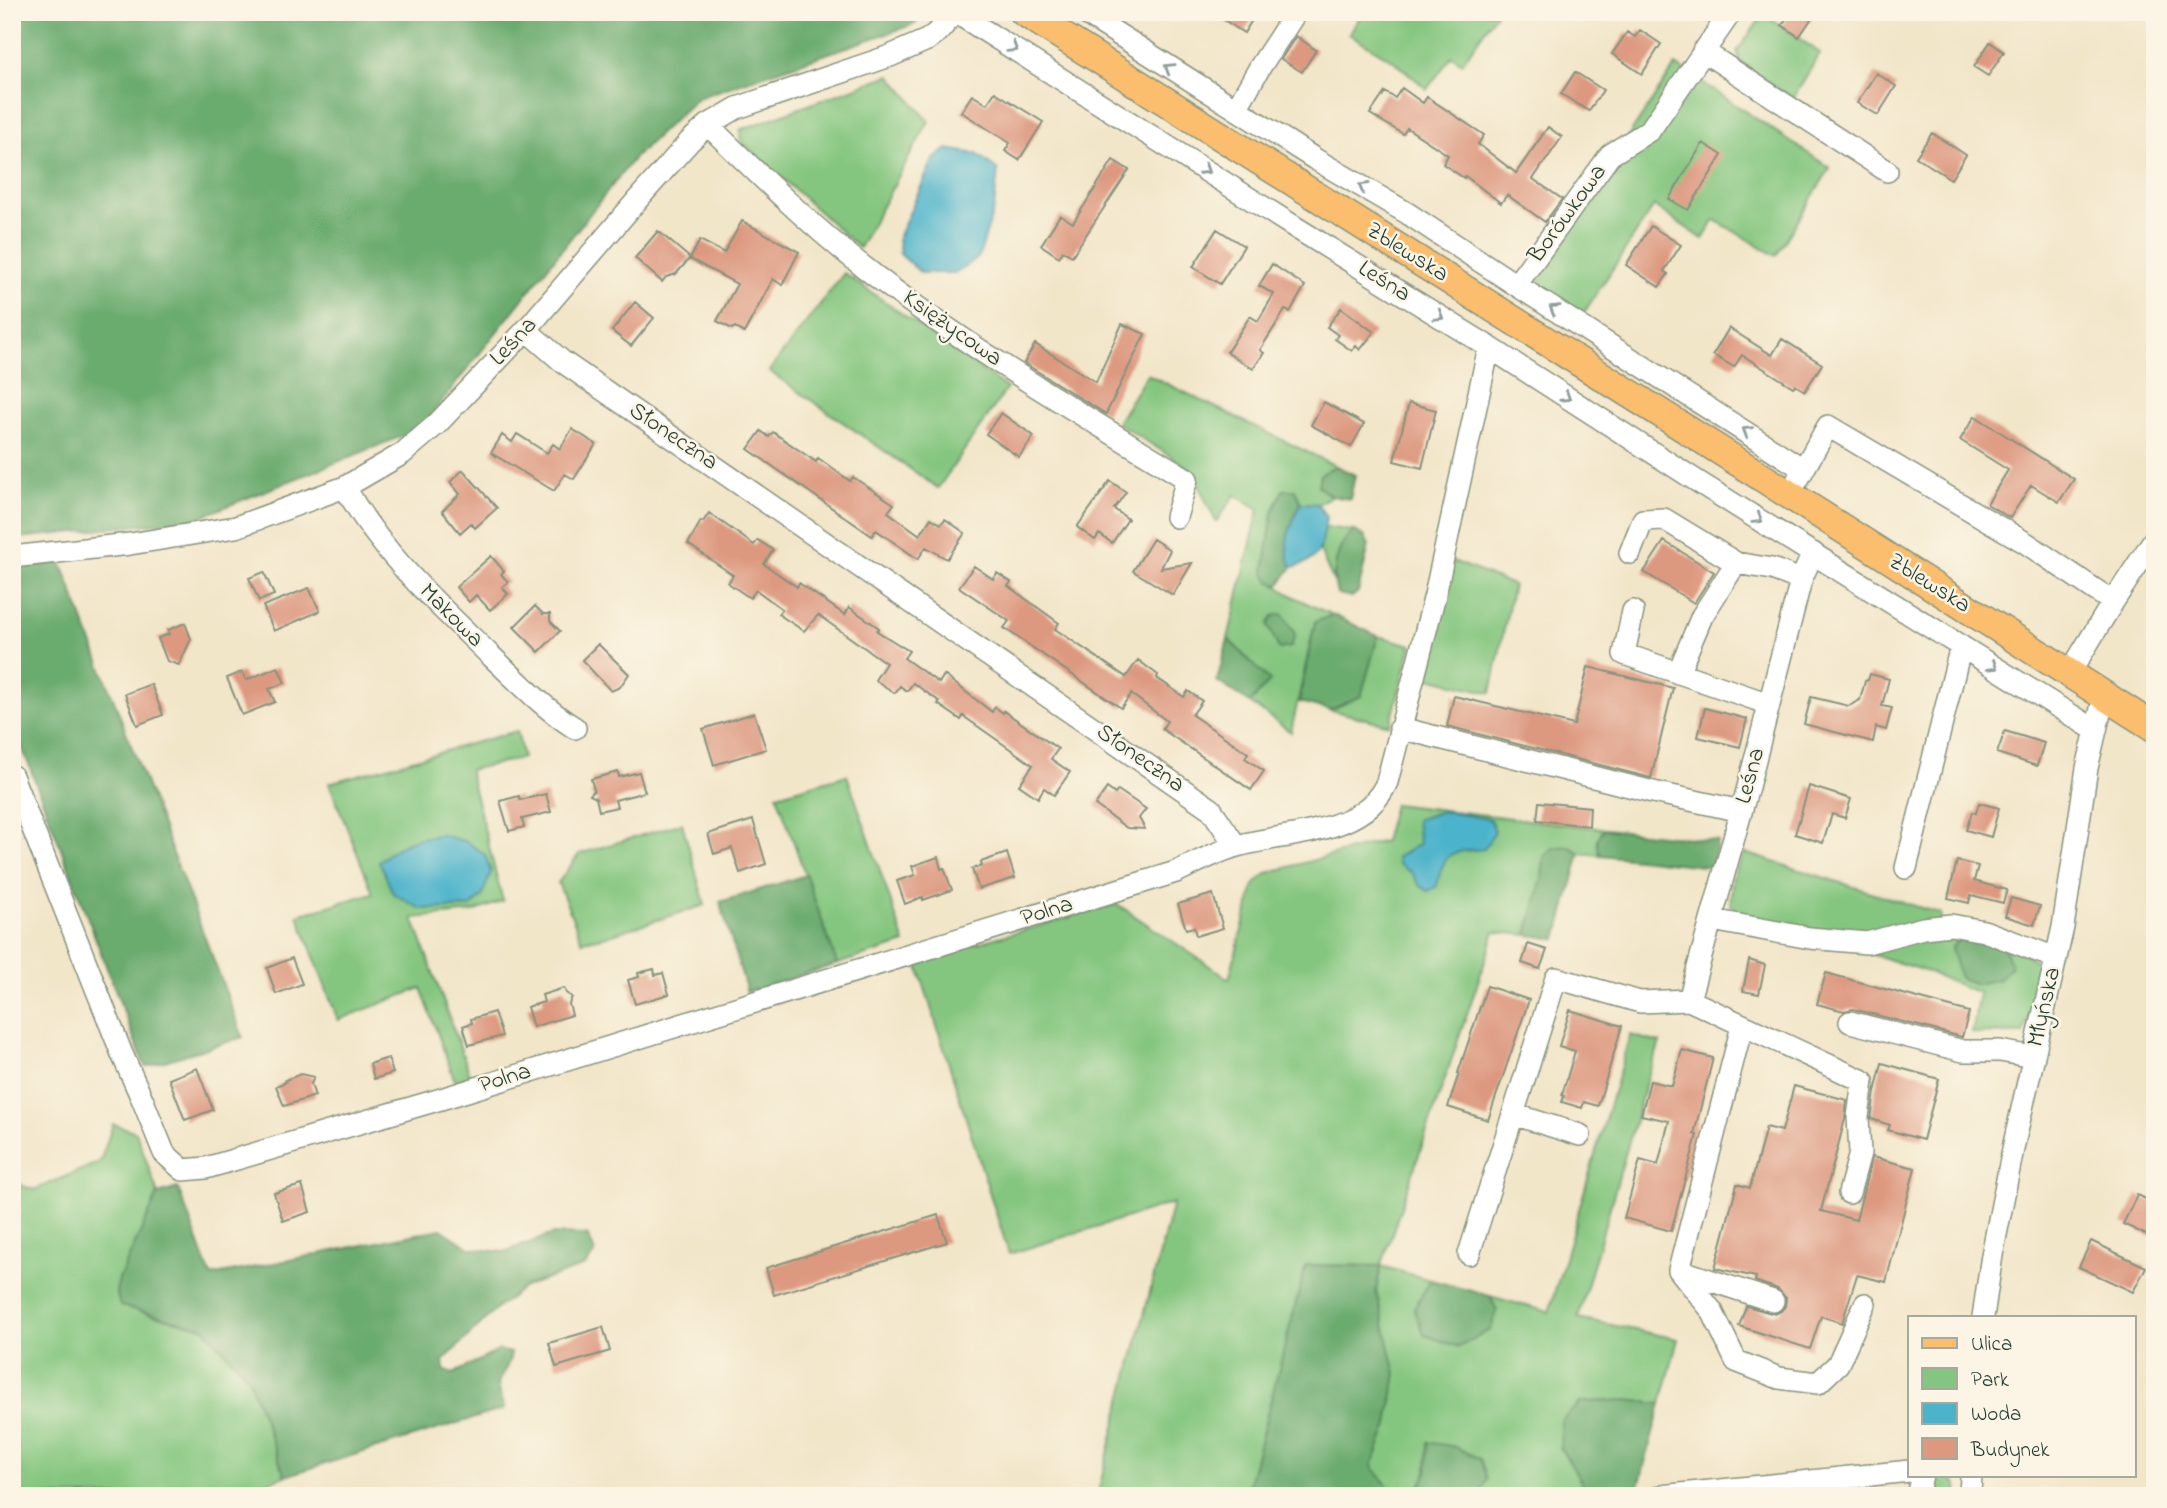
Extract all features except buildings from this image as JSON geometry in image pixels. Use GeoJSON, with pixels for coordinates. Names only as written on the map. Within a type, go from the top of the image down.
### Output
{"type":"FeatureCollection","features":[{"type":"Feature","properties":{"kind":"main road","name":"Zblewska"},"geometry":{"type":"LineString","coordinates":[[1024,12],[2155,728]]}},
{"type":"Feature","properties":{"kind":"street","name":"Leśna"},"geometry":{"type":"LineString","coordinates":[[12,557],[130,544],[236,527],[345,486],[402,454],[437,424],[526,330],[656,179],[708,125],[737,108],[868,64],[927,40],[939,31],[955,12],[2095,730]]}},
{"type":"Feature","properties":{"kind":"street","name":"Zblewska"},"geometry":{"type":"LineString","coordinates":[[1083,12],[1236,109],[1407,212],[1803,469]]}},
{"type":"Feature","properties":{"kind":"street"},"geometry":{"type":"LineString","coordinates":[[1236,109],[1296,12]]}},
{"type":"Feature","properties":{"kind":"street","name":"Borówkowa"},"geometry":{"type":"LineString","coordinates":[[1516,285],[1610,155],[1650,130],[1731,12]]}},
{"type":"Feature","properties":{"kind":"street"},"geometry":{"type":"LineString","coordinates":[[1703,51],[1887,171]]}},
{"type":"Feature","properties":{"kind":"street","name":"Księżycowa"},"geometry":{"type":"LineString","coordinates":[[708,125],[775,190],[873,274],[985,354],[1187,479],[1176,517]]}},
{"type":"Feature","properties":{"kind":"street","name":"Słoneczna"},"geometry":{"type":"LineString","coordinates":[[526,330],[563,362],[1211,809],[1236,846]]}},
{"type":"Feature","properties":{"kind":"street"},"geometry":{"type":"LineString","coordinates":[[1236,846],[1336,824],[1367,808],[1378,799],[1387,782],[1435,595],[1489,346]]}},
{"type":"Feature","properties":{"kind":"street"},"geometry":{"type":"LineString","coordinates":[[1788,495],[1828,426],[2026,542],[2113,602]]}},
{"type":"Feature","properties":{"kind":"street","name":"Makowa"},"geometry":{"type":"LineString","coordinates":[[345,486],[358,512],[388,551],[438,604],[536,699],[575,728]]}},
{"type":"Feature","properties":{"kind":"street"},"geometry":{"type":"LineString","coordinates":[[1630,553],[1643,520],[1664,519],[1736,563],[1772,569],[1801,580]]}},
{"type":"Feature","properties":{"kind":"street"},"geometry":{"type":"LineString","coordinates":[[2069,674],[2155,538]]}},
{"type":"Feature","properties":{"kind":"street","name":"Leśna"},"geometry":{"type":"LineString","coordinates":[[1689,1000],[1801,580],[1813,553]]}},
{"type":"Feature","properties":{"kind":"street"},"geometry":{"type":"LineString","coordinates":[[1678,673],[1702,616],[1736,563]]}},
{"type":"Feature","properties":{"kind":"street"},"geometry":{"type":"LineString","coordinates":[[1633,611],[1624,654],[1769,704]]}},
{"type":"Feature","properties":{"kind":"street"},"geometry":{"type":"LineString","coordinates":[[1906,868],[1961,646]]}},
{"type":"Feature","properties":{"kind":"street","name":"Młyńska"},"geometry":{"type":"LineString","coordinates":[[1983,1316],[1992,1255],[2063,927],[2087,768],[2104,696]]}},
{"type":"Feature","properties":{"kind":"street"},"geometry":{"type":"LineString","coordinates":[[1400,729],[1653,792],[1741,811]]}},
{"type":"Feature","properties":{"kind":"street","name":"Polna"},"geometry":{"type":"LineString","coordinates":[[12,776],[164,1153],[183,1170],[206,1168],[442,1099],[1176,872],[1236,846]]}},
{"type":"Feature","properties":{"kind":"street"},"geometry":{"type":"LineString","coordinates":[[1712,920],[1810,938],[1867,943],[1923,928],[1951,925],[1984,931],[2056,958]]}},
{"type":"Feature","properties":{"kind":"street"},"geometry":{"type":"LineString","coordinates":[[1469,1254],[1556,978],[1640,1002],[1689,1000],[1863,1081],[1857,1117],[1860,1153],[1849,1194]]}},
{"type":"Feature","properties":{"kind":"street"},"geometry":{"type":"LineString","coordinates":[[1850,1022],[1963,1051],[2000,1051],[2033,1057]]}},
{"type":"Feature","properties":{"kind":"street"},"geometry":{"type":"LineString","coordinates":[[1679,1270],[1742,1026]]}},
{"type":"Feature","properties":{"kind":"street"},"geometry":{"type":"LineString","coordinates":[[1513,1114],[1580,1135]]}},
{"type":"Feature","properties":{"kind":"street"},"geometry":{"type":"LineString","coordinates":[[1679,1270],[1773,1301]]}},
{"type":"Feature","properties":{"kind":"street"},"geometry":{"type":"LineString","coordinates":[[1679,1270],[1712,1311],[1737,1361],[1779,1378],[1818,1383],[1839,1364],[1865,1304]]}},
{"type":"Feature","properties":{"kind":"street"},"geometry":{"type":"LineString","coordinates":[[1660,1496],[1908,1471]]}},
{"type":"Feature","properties":{"kind":"street"},"geometry":{"type":"LineString","coordinates":[[1917,1496],[1922,1476]]}},
{"type":"Feature","properties":{"kind":"street"},"geometry":{"type":"LineString","coordinates":[[1969,1496],[1971,1476]]}},
{"type":"Feature","properties":{"kind":"green space"},"geometry":{"type":"Polygon","coordinates":[[[12,12],[924,12],[915,24],[697,98],[634,158],[420,429],[195,519],[12,539],[12,12]]]}},
{"type":"Feature","properties":{"kind":"green space"},"geometry":{"type":"Polygon","coordinates":[[[1363,12],[1497,12],[1462,63],[1452,56],[1427,89],[1394,61],[1349,34],[1363,12]]]}},
{"type":"Feature","properties":{"kind":"green space"},"geometry":{"type":"Polygon","coordinates":[[[1764,14],[1820,53],[1793,99],[1740,63],[1737,51],[1764,14]]]}},
{"type":"Feature","properties":{"kind":"green space"},"geometry":{"type":"Polygon","coordinates":[[[1676,65],[1830,168],[1776,256],[1715,220],[1703,239],[1654,206],[1583,314],[1532,281],[1676,65]]]}},
{"type":"Feature","properties":{"kind":"green space"},"geometry":{"type":"Polygon","coordinates":[[[890,75],[929,121],[859,248],[741,141],[740,130],[890,75]]]}},
{"type":"Feature","properties":{"kind":"green space"},"geometry":{"type":"Polygon","coordinates":[[[844,273],[1007,388],[938,488],[769,371],[844,273]]]}},
{"type":"Feature","properties":{"kind":"green space"},"geometry":{"type":"Polygon","coordinates":[[[1147,374],[1336,466],[1320,475],[1318,486],[1331,496],[1318,504],[1301,503],[1295,490],[1283,490],[1273,512],[1264,573],[1286,592],[1333,615],[1315,622],[1291,732],[1250,703],[1269,681],[1228,639],[1259,509],[1235,495],[1216,522],[1191,469],[1117,423],[1147,374]]]}},
{"type":"Feature","properties":{"kind":"green space"},"geometry":{"type":"Polygon","coordinates":[[[1336,466],[1355,475],[1350,499],[1331,496],[1318,486],[1320,475],[1336,466]]]}},
{"type":"Feature","properties":{"kind":"green space"},"geometry":{"type":"Polygon","coordinates":[[[1283,490],[1295,490],[1301,503],[1290,527],[1287,542],[1292,567],[1279,585],[1270,582],[1264,572],[1273,512],[1283,490]]]}},
{"type":"Feature","properties":{"kind":"green space"},"geometry":{"type":"Polygon","coordinates":[[[1325,527],[1355,531],[1342,546],[1333,580],[1320,551],[1325,527]]]}},
{"type":"Feature","properties":{"kind":"green space"},"geometry":{"type":"Polygon","coordinates":[[[1355,531],[1365,537],[1369,545],[1358,592],[1352,597],[1337,594],[1335,568],[1339,550],[1355,531]]]}},
{"type":"Feature","properties":{"kind":"green space"},"geometry":{"type":"Polygon","coordinates":[[[1453,561],[1513,585],[1491,693],[1425,677],[1453,561]]]}},
{"type":"Feature","properties":{"kind":"green space"},"geometry":{"type":"Polygon","coordinates":[[[61,562],[243,1037],[145,1067],[12,721],[12,568],[61,562]]]}},
{"type":"Feature","properties":{"kind":"green space"},"geometry":{"type":"Polygon","coordinates":[[[1283,614],[1295,634],[1291,647],[1279,649],[1268,625],[1273,616],[1283,614]]]}},
{"type":"Feature","properties":{"kind":"green space"},"geometry":{"type":"Polygon","coordinates":[[[1333,615],[1378,636],[1361,696],[1330,710],[1299,702],[1315,622],[1333,615]]]}},
{"type":"Feature","properties":{"kind":"green space"},"geometry":{"type":"Polygon","coordinates":[[[1378,636],[1412,645],[1390,725],[1330,710],[1361,696],[1378,636]]]}},
{"type":"Feature","properties":{"kind":"green space"},"geometry":{"type":"Polygon","coordinates":[[[1228,639],[1270,681],[1250,703],[1217,681],[1228,639]]]}},
{"type":"Feature","properties":{"kind":"green space"},"geometry":{"type":"Polygon","coordinates":[[[517,731],[523,758],[469,770],[503,901],[473,912],[413,918],[471,1077],[455,1081],[421,988],[338,1020],[298,915],[373,893],[329,783],[517,731]],[[482,896],[421,909],[471,907],[482,896]]]}},
{"type":"Feature","properties":{"kind":"green space"},"geometry":{"type":"Polygon","coordinates":[[[847,775],[905,943],[837,964],[777,795],[847,775]]]}},
{"type":"Feature","properties":{"kind":"green space"},"geometry":{"type":"Polygon","coordinates":[[[1394,804],[1605,829],[1598,841],[1601,855],[1580,853],[1568,846],[1544,857],[1542,879],[1527,935],[1495,932],[1381,1266],[1306,1265],[1246,1496],[1097,1496],[1173,1203],[1009,1254],[916,960],[1117,904],[1229,979],[1254,885],[1267,873],[1384,841],[1394,804]]]}},
{"type":"Feature","properties":{"kind":"green space"},"geometry":{"type":"Polygon","coordinates":[[[682,823],[705,905],[582,941],[558,883],[579,854],[682,823]]]}},
{"type":"Feature","properties":{"kind":"green space"},"geometry":{"type":"Polygon","coordinates":[[[1605,829],[1718,841],[1712,867],[1601,855],[1598,841],[1605,829]]]}},
{"type":"Feature","properties":{"kind":"green space"},"geometry":{"type":"Polygon","coordinates":[[[1568,846],[1580,853],[1557,939],[1527,935],[1542,879],[1544,857],[1552,848],[1568,846]]]}},
{"type":"Feature","properties":{"kind":"green space"},"geometry":{"type":"Polygon","coordinates":[[[1745,853],[1941,914],[1940,938],[1984,941],[2029,956],[2044,969],[2023,1034],[1972,1033],[1979,993],[1928,972],[1871,954],[1875,941],[1745,918],[1730,904],[1733,875],[1745,853]]]}},
{"type":"Feature","properties":{"kind":"green space"},"geometry":{"type":"Polygon","coordinates":[[[806,875],[837,964],[747,992],[720,902],[806,875]]]}},
{"type":"Feature","properties":{"kind":"green space"},"geometry":{"type":"Polygon","coordinates":[[[1960,936],[2004,947],[2011,966],[1999,979],[1976,984],[1960,978],[1951,949],[1960,936]]]}},
{"type":"Feature","properties":{"kind":"green space"},"geometry":{"type":"Polygon","coordinates":[[[1630,1035],[1660,1043],[1647,1079],[1578,1318],[1678,1339],[1661,1404],[1626,1400],[1560,1447],[1587,1490],[1588,1496],[1479,1496],[1486,1479],[1429,1442],[1427,1472],[1418,1491],[1391,1490],[1371,1466],[1388,1425],[1384,1325],[1376,1291],[1381,1266],[1431,1280],[1414,1308],[1497,1311],[1490,1296],[1549,1312],[1630,1035]]]}},
{"type":"Feature","properties":{"kind":"green space"},"geometry":{"type":"Polygon","coordinates":[[[113,1124],[136,1132],[158,1194],[119,1279],[140,1312],[204,1328],[248,1377],[285,1476],[225,1496],[12,1496],[12,1182],[34,1190],[100,1162],[113,1124]]]}},
{"type":"Feature","properties":{"kind":"green space"},"geometry":{"type":"Polygon","coordinates":[[[178,1188],[211,1276],[441,1229],[470,1248],[504,1252],[553,1234],[588,1235],[595,1253],[585,1266],[524,1287],[496,1309],[443,1361],[444,1370],[453,1374],[499,1350],[511,1353],[498,1384],[504,1409],[285,1476],[248,1377],[204,1328],[120,1306],[116,1291],[119,1279],[158,1194],[178,1188]]]}},
{"type":"Feature","properties":{"kind":"green space"},"geometry":{"type":"Polygon","coordinates":[[[1306,1265],[1381,1266],[1376,1291],[1396,1373],[1388,1425],[1372,1466],[1391,1490],[1418,1491],[1427,1472],[1428,1442],[1456,1447],[1480,1459],[1487,1479],[1479,1496],[1246,1496],[1306,1265]]]}},
{"type":"Feature","properties":{"kind":"green space"},"geometry":{"type":"Polygon","coordinates":[[[1431,1280],[1490,1296],[1497,1311],[1490,1330],[1459,1347],[1424,1335],[1414,1308],[1431,1280]]]}},
{"type":"Feature","properties":{"kind":"green space"},"geometry":{"type":"Polygon","coordinates":[[[1626,1400],[1661,1404],[1639,1486],[1587,1490],[1560,1447],[1562,1420],[1581,1402],[1626,1400]]]}},
{"type":"Feature","properties":{"kind":"green space"},"geometry":{"type":"Polygon","coordinates":[[[1949,1476],[1957,1486],[1958,1496],[1928,1496],[1934,1478],[1949,1476]]]}},
{"type":"Feature","properties":{"kind":"water"},"geometry":{"type":"Polygon","coordinates":[[[947,149],[977,154],[998,170],[994,208],[979,257],[956,273],[921,273],[900,254],[898,238],[933,160],[947,149]]]}},
{"type":"Feature","properties":{"kind":"water"},"geometry":{"type":"Polygon","coordinates":[[[1301,503],[1318,504],[1326,517],[1325,527],[1322,544],[1315,556],[1310,561],[1292,567],[1287,542],[1290,527],[1301,503]]]}},
{"type":"Feature","properties":{"kind":"water"},"geometry":{"type":"Polygon","coordinates":[[[1442,811],[1490,819],[1495,831],[1484,849],[1450,856],[1442,866],[1437,886],[1428,891],[1419,885],[1412,873],[1398,864],[1397,857],[1419,844],[1416,820],[1442,811]]]}},
{"type":"Feature","properties":{"kind":"water"},"geometry":{"type":"Polygon","coordinates":[[[441,835],[467,842],[485,855],[491,872],[482,896],[471,907],[421,909],[393,893],[379,861],[408,842],[441,835]]]}}]}
